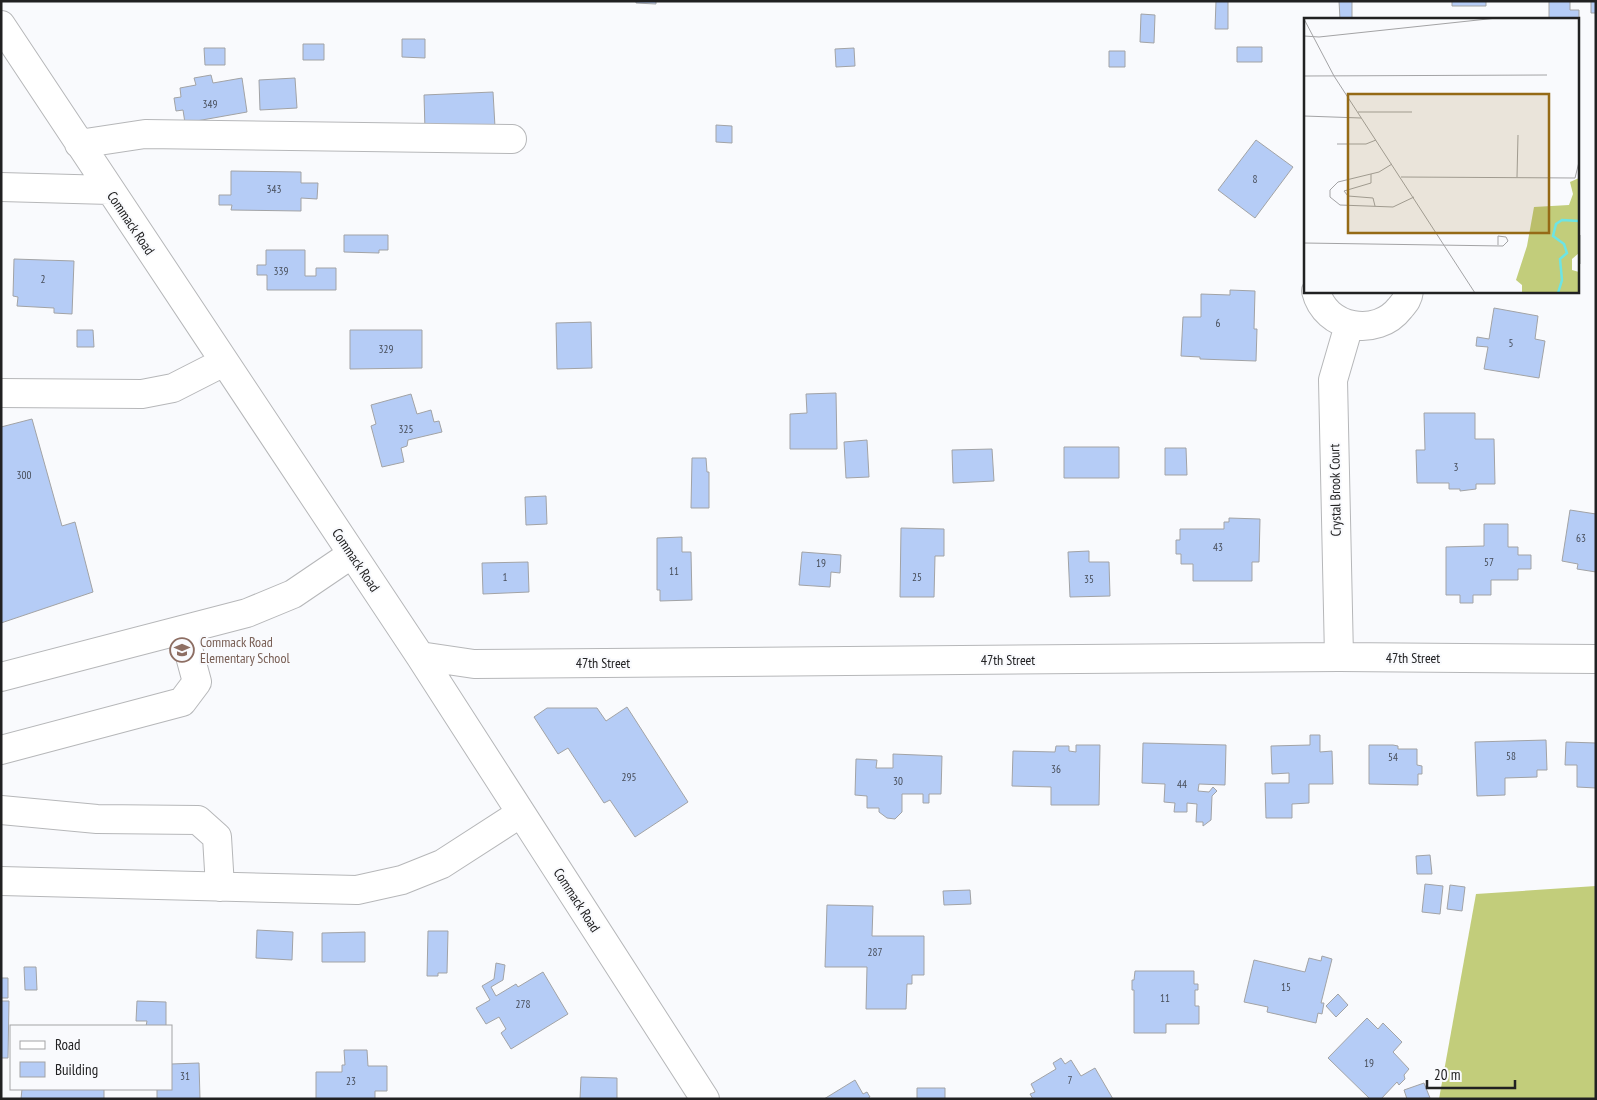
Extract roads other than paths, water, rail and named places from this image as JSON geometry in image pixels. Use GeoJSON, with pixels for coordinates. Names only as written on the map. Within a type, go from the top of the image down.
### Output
{"type":"FeatureCollection","features":[{"type":"Feature","properties":{"kind":"street","name":"Commack Road"},"geometry":{"type":"LineString","coordinates":[[1,25],[420,656],[705,1099]]}},
{"type":"Feature","properties":{"kind":"street"},"geometry":{"type":"LineString","coordinates":[[79,144],[145,134],[512,139]]}},
{"type":"Feature","properties":{"kind":"street"},"geometry":{"type":"LineString","coordinates":[[1,187],[110,190]]}},
{"type":"Feature","properties":{"kind":"street"},"geometry":{"type":"LineString","coordinates":[[1317,292],[1329,314],[1349,325],[1373,327],[1394,316],[1408,298],[1409,292]]}},
{"type":"Feature","properties":{"kind":"street","name":"Crystal Brook Court"},"geometry":{"type":"LineString","coordinates":[[1339,657],[1333,380],[1349,325]]}},
{"type":"Feature","properties":{"kind":"street"},"geometry":{"type":"LineString","coordinates":[[1,393],[142,394],[174,388],[224,362]]}},
{"type":"Feature","properties":{"kind":"street"},"geometry":{"type":"LineString","coordinates":[[1,677],[247,613],[293,594],[352,554]]}},
{"type":"Feature","properties":{"kind":"street"},"geometry":{"type":"LineString","coordinates":[[1,750],[182,702],[197,682],[183,630]]}},
{"type":"Feature","properties":{"kind":"street","name":"47th Street"},"geometry":{"type":"LineString","coordinates":[[420,656],[474,664],[1339,657],[1596,659]]}},
{"type":"Feature","properties":{"kind":"street"},"geometry":{"type":"LineString","coordinates":[[1,810],[97,819],[198,820],[217,837],[220,887]]}},
{"type":"Feature","properties":{"kind":"street"},"geometry":{"type":"LineString","coordinates":[[1,882],[357,890],[402,880],[442,864],[521,813]]}},
{"type":"Feature","properties":{"kind":"place","name":"Commack Road Elementary School"},"geometry":{"type":"Point","coordinates":[182,650]}}]}
